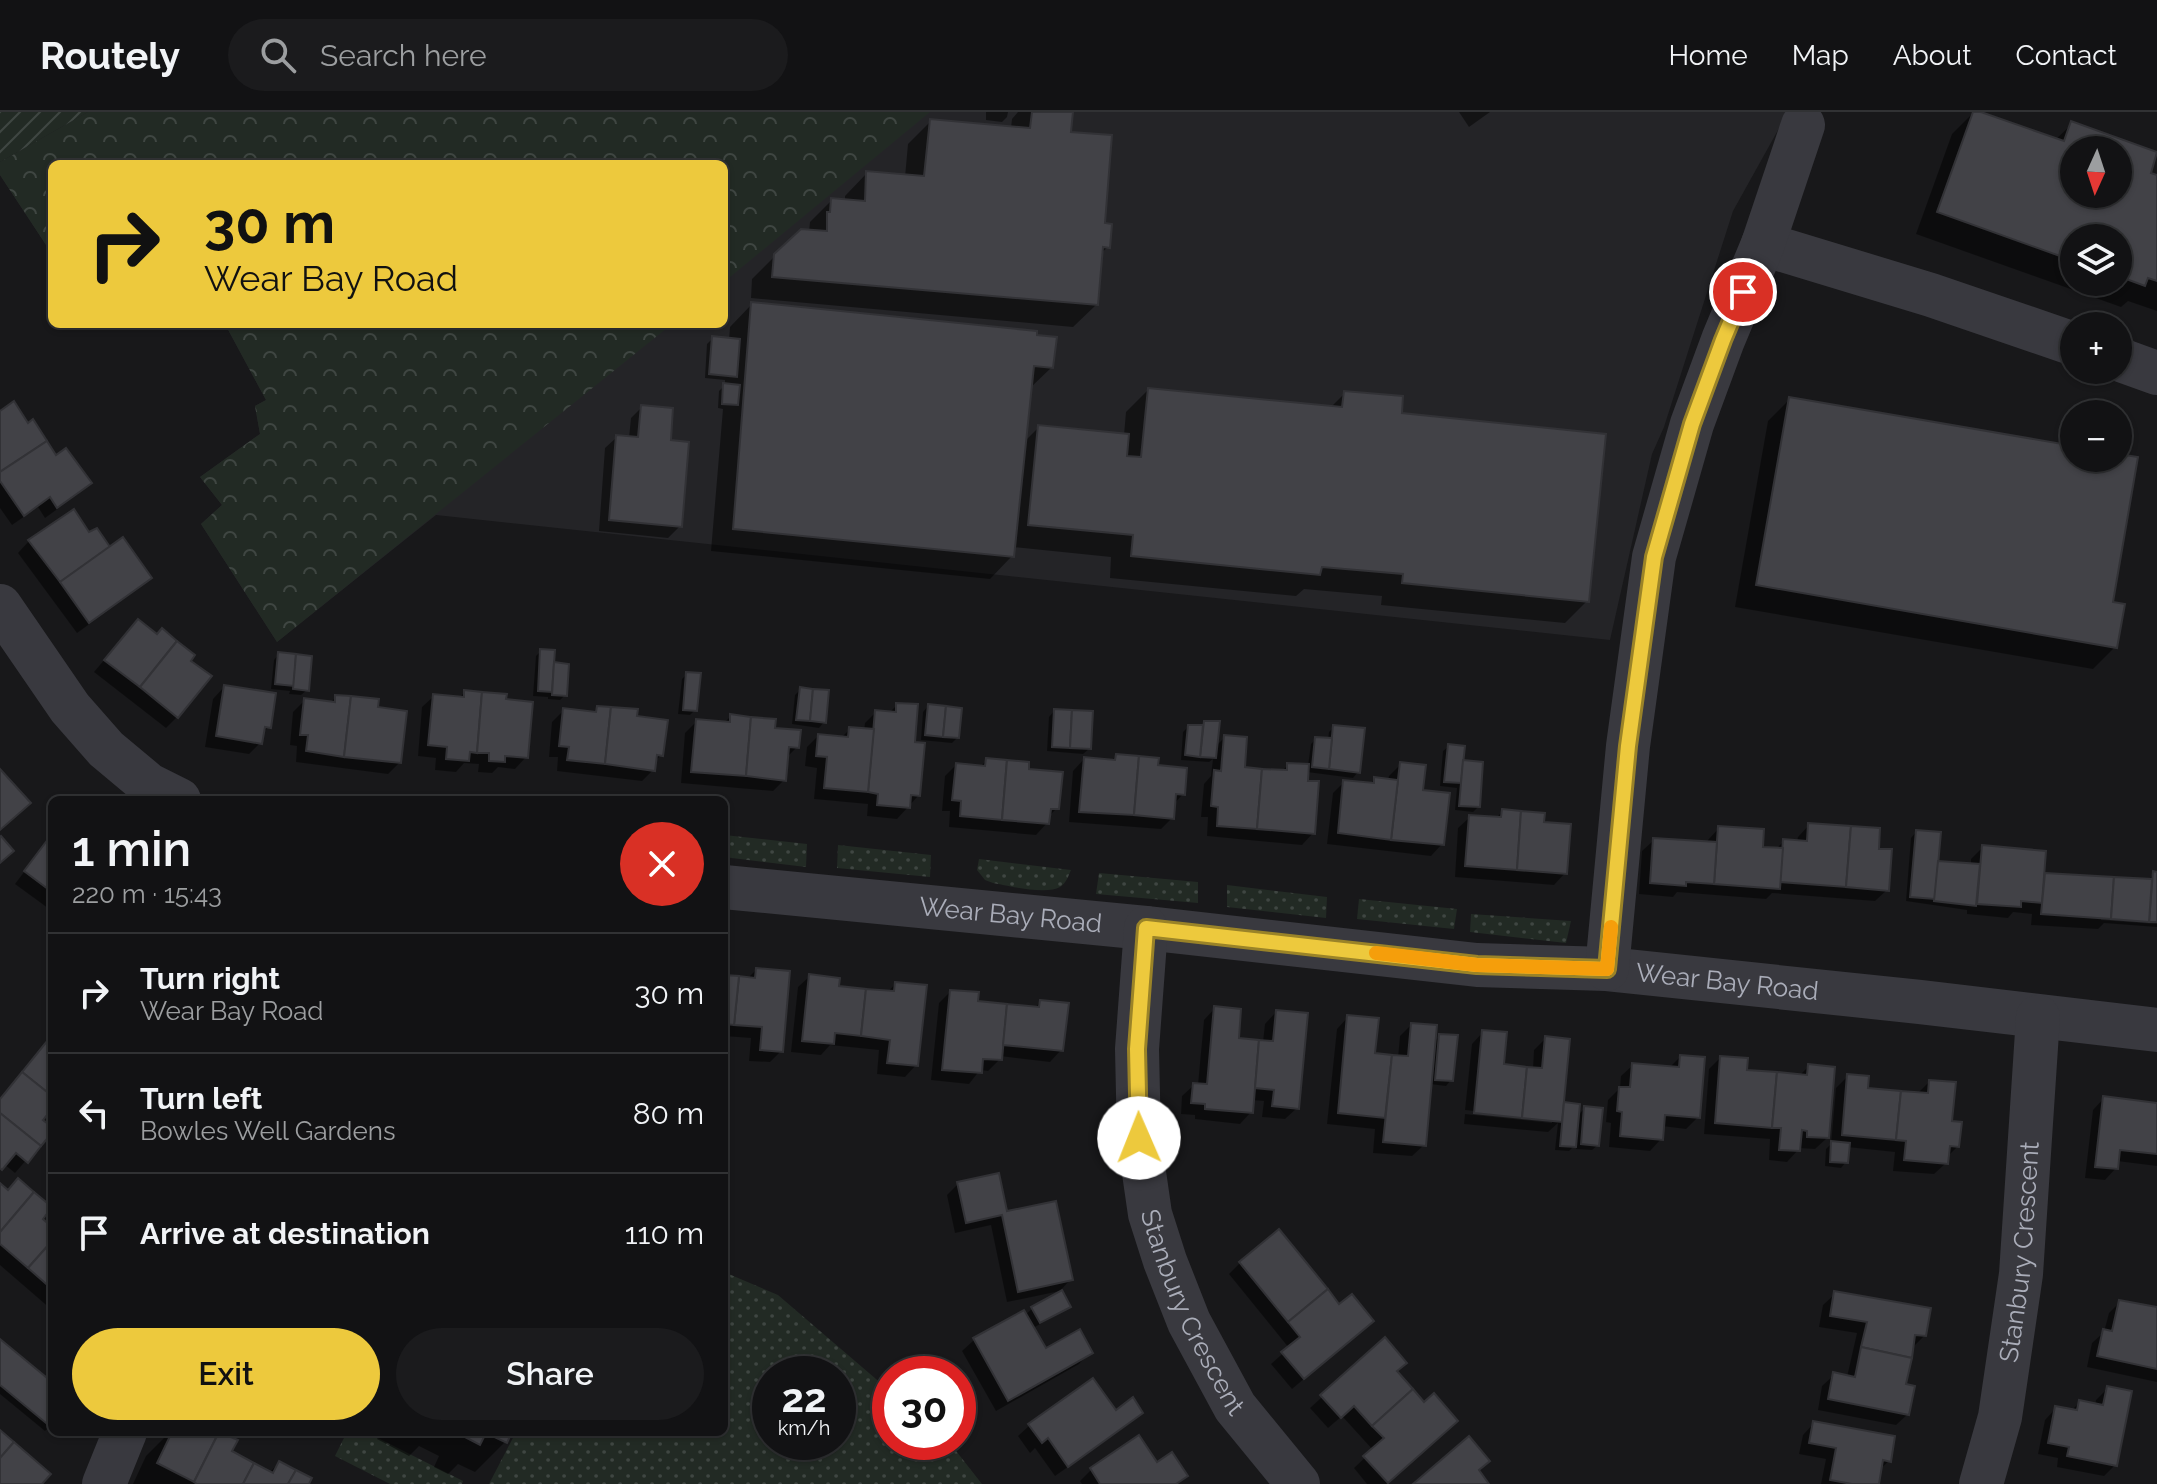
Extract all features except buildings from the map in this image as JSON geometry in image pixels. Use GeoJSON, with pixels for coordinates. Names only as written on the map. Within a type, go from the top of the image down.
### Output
{"type":"FeatureCollection","features":[{"type":"Feature","properties":{"kind":"street"},"geometry":{"type":"LineString","coordinates":[[1607,969],[1628,746],[1654,557],[1692,424],[1763,244],[1803,125]]}},
{"type":"Feature","properties":{"kind":"street"},"geometry":{"type":"LineString","coordinates":[[1763,244],[1931,295],[2060,339]]}},
{"type":"Feature","properties":{"kind":"street"},"geometry":{"type":"LineString","coordinates":[[2132,364],[2157,373]]}},
{"type":"Feature","properties":{"kind":"street"},"geometry":{"type":"LineString","coordinates":[[5,624],[106,749],[149,785],[171,796]]}},
{"type":"Feature","properties":{"kind":"street","name":"Wear Bay Road"},"geometry":{"type":"LineString","coordinates":[[728,887],[1146,928],[1477,965],[1607,969],[2157,1030]]}},
{"type":"Feature","properties":{"kind":"street","name":"Stanbury Crescent"},"geometry":{"type":"LineString","coordinates":[[1146,928],[1137,1049],[1139,1138],[1150,1214],[1189,1322],[1235,1407],[1298,1484]]}},
{"type":"Feature","properties":{"kind":"street","name":"Stanbury Crescent"},"geometry":{"type":"LineString","coordinates":[[1981,1484],[2000,1417],[2021,1274],[2038,1017]]}},
{"type":"Feature","properties":{"kind":"street"},"geometry":{"type":"LineString","coordinates":[[104,1484],[123,1436]]}},
{"type":"Feature","properties":{"kind":"shaded area"},"geometry":{"type":"Polygon","coordinates":[[[88,112],[1788,112],[1733,211],[1664,427],[1652,454],[1610,640],[436,515],[277,642],[201,524],[222,505],[200,477],[260,434],[255,406],[266,400],[227,328],[728,328],[728,160],[48,160],[48,248],[0,175],[0,162],[88,112]]]}},
{"type":"Feature","properties":{"kind":"green space"},"geometry":{"type":"Polygon","coordinates":[[[0,112],[88,112],[0,162],[0,112]]]}},
{"type":"Feature","properties":{"kind":"green space"},"geometry":{"type":"Polygon","coordinates":[[[88,112],[930,112],[728,279],[728,160],[48,160],[48,248],[0,175],[0,162],[88,112]]]}},
{"type":"Feature","properties":{"kind":"green space"},"geometry":{"type":"Polygon","coordinates":[[[227,328],[667,328],[277,642],[201,524],[222,505],[200,477],[260,434],[255,406],[266,400],[227,328]]]}},
{"type":"Feature","properties":{"kind":"green space"},"geometry":{"type":"Polygon","coordinates":[[[728,835],[807,844],[806,867],[728,857],[728,835]]]}},
{"type":"Feature","properties":{"kind":"green space"},"geometry":{"type":"Polygon","coordinates":[[[838,845],[931,855],[930,877],[837,868],[838,845]]]}},
{"type":"Feature","properties":{"kind":"green space"},"geometry":{"type":"Polygon","coordinates":[[[979,859],[1071,870],[1060,887],[1027,889],[985,880],[977,870],[979,859]]]}},
{"type":"Feature","properties":{"kind":"green space"},"geometry":{"type":"Polygon","coordinates":[[[1099,873],[1198,882],[1198,903],[1096,894],[1099,873]]]}},
{"type":"Feature","properties":{"kind":"green space"},"geometry":{"type":"Polygon","coordinates":[[[1227,885],[1327,897],[1326,918],[1227,907],[1227,885]]]}},
{"type":"Feature","properties":{"kind":"green space"},"geometry":{"type":"Polygon","coordinates":[[[1359,899],[1457,909],[1454,929],[1357,919],[1359,899]]]}},
{"type":"Feature","properties":{"kind":"green space"},"geometry":{"type":"Polygon","coordinates":[[[1471,914],[1571,921],[1566,943],[1470,932],[1471,914]]]}},
{"type":"Feature","properties":{"kind":"green space"},"geometry":{"type":"Polygon","coordinates":[[[728,1274],[778,1295],[849,1356],[752,1356],[752,1460],[856,1460],[856,1362],[872,1376],[872,1460],[963,1460],[982,1484],[489,1484],[514,1436],[728,1436],[728,1274]]]}},
{"type":"Feature","properties":{"kind":"green space"},"geometry":{"type":"Polygon","coordinates":[[[345,1436],[374,1436],[463,1481],[462,1484],[390,1484],[335,1456],[345,1436]]]}},
{"type":"Feature","properties":{"kind":"slow traffic"},"geometry":{"type":"LineString","coordinates":[[1376,953],[1477,965],[1607,969],[1611,927]]}},
{"type":"Feature","properties":{"kind":"route"},"geometry":{"type":"LineString","coordinates":[[1139,1138],[1137,1049],[1146,928],[1477,965],[1607,969],[1628,746],[1654,557],[1692,424],[1743,292]]}}]}
